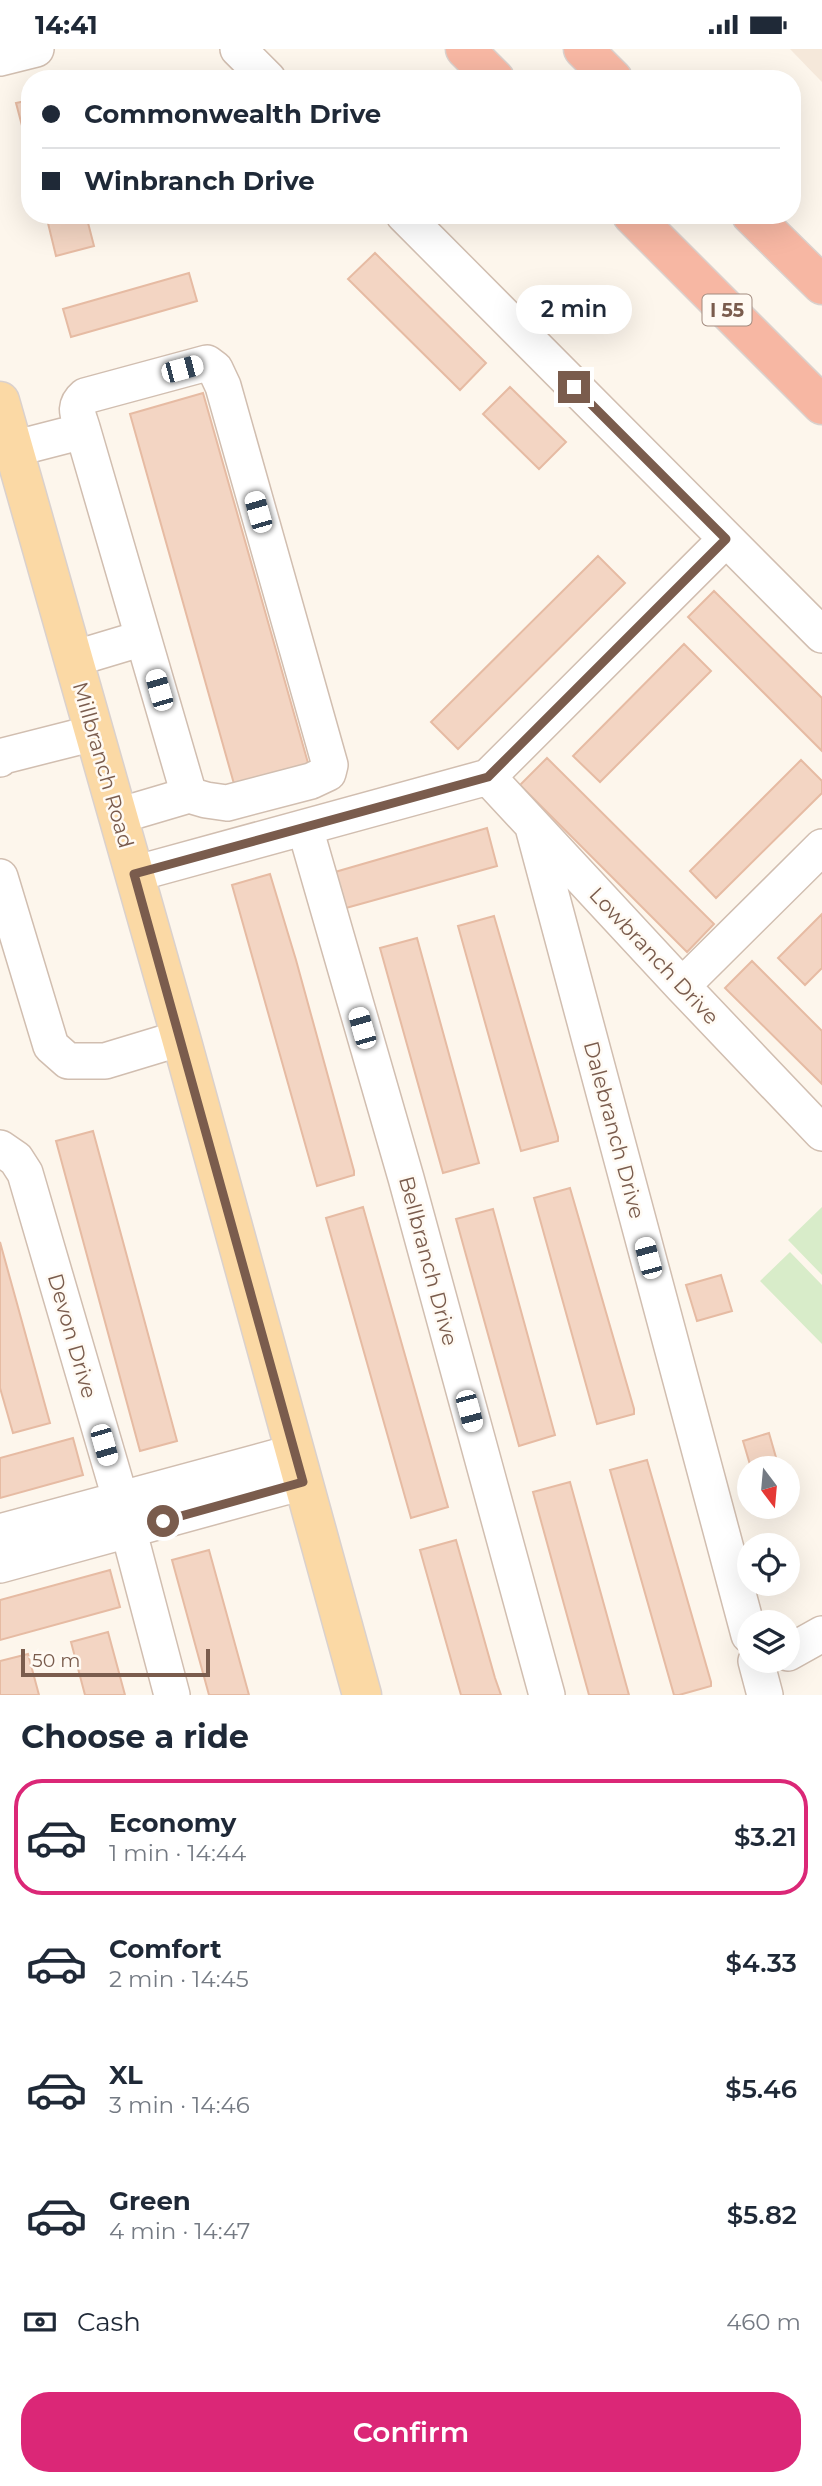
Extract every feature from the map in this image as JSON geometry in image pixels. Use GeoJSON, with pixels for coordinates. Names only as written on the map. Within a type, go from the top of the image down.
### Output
{"type":"FeatureCollection","features":[{"type":"Feature","properties":{"kind":"highway"},"geometry":{"type":"LineString","coordinates":[[465,49],[486,70]]}},
{"type":"Feature","properties":{"kind":"highway"},"geometry":{"type":"LineString","coordinates":[[583,49],[604,70]]}},
{"type":"Feature","properties":{"kind":"highway","name":"I 55"},"geometry":{"type":"LineString","coordinates":[[641,224],[822,405]]}},
{"type":"Feature","properties":{"kind":"highway"},"geometry":{"type":"LineString","coordinates":[[760,224],[822,285]]}},
{"type":"Feature","properties":{"kind":"main road","name":"Millbranch Road"},"geometry":{"type":"LineString","coordinates":[[0,401],[181,1038],[362,1695]]}},
{"type":"Feature","properties":{"kind":"street"},"geometry":{"type":"LineString","coordinates":[[0,58],[36,49]]}},
{"type":"Feature","properties":{"kind":"street"},"geometry":{"type":"LineString","coordinates":[[238,49],[259,70]]}},
{"type":"Feature","properties":{"kind":"street"},"geometry":{"type":"LineString","coordinates":[[413,224],[822,635]]}},
{"type":"Feature","properties":{"kind":"street"},"geometry":{"type":"LineString","coordinates":[[118,816],[189,795],[227,803],[311,781],[328,773],[330,765],[223,386],[215,369],[206,363],[86,396],[76,407],[189,795]]}},
{"type":"Feature","properties":{"kind":"street"},"geometry":{"type":"LineString","coordinates":[[13,449],[83,431]]}},
{"type":"Feature","properties":{"kind":"street"},"geometry":{"type":"LineString","coordinates":[[134,874],[488,777],[726,539]]}},
{"type":"Feature","properties":{"kind":"street"},"geometry":{"type":"LineString","coordinates":[[73,659],[143,638]]}},
{"type":"Feature","properties":{"kind":"street"},"geometry":{"type":"LineString","coordinates":[[0,759],[94,733]]}},
{"type":"Feature","properties":{"kind":"street","name":"Lowbranch Drive"},"geometry":{"type":"LineString","coordinates":[[488,777],[822,1133]]}},
{"type":"Feature","properties":{"kind":"street","name":"Dalebranch Drive"},"geometry":{"type":"LineString","coordinates":[[533,827],[742,1610]]}},
{"type":"Feature","properties":{"kind":"street","name":"Bellbranch Drive"},"geometry":{"type":"LineString","coordinates":[[304,828],[405,1178],[547,1695]]}},
{"type":"Feature","properties":{"kind":"street"},"geometry":{"type":"LineString","coordinates":[[682,986],[822,847]]}},
{"type":"Feature","properties":{"kind":"street"},"geometry":{"type":"LineString","coordinates":[[0,877],[51,1046],[68,1061],[105,1061],[181,1038]]}},
{"type":"Feature","properties":{"kind":"street","name":"Devon Drive"},"geometry":{"type":"LineString","coordinates":[[0,1148],[22,1165],[27,1180],[124,1514],[172,1695]]}},
{"type":"Feature","properties":{"kind":"street"},"geometry":{"type":"LineString","coordinates":[[0,1532],[124,1514],[299,1467]]}},
{"type":"Feature","properties":{"kind":"street"},"geometry":{"type":"LineString","coordinates":[[0,1565],[124,1514]]}},
{"type":"Feature","properties":{"kind":"street"},"geometry":{"type":"LineString","coordinates":[[800,1648],[822,1634]]}},
{"type":"Feature","properties":{"kind":"shaded area"},"geometry":{"type":"Polygon","coordinates":[[[790,49],[822,49],[822,82],[790,49]]]}},
{"type":"Feature","properties":{"kind":"green space"},"geometry":{"type":"Polygon","coordinates":[[[822,1207],[822,1275],[788,1240],[822,1207]]]}},
{"type":"Feature","properties":{"kind":"green space"},"geometry":{"type":"Polygon","coordinates":[[[790,1252],[822,1285],[822,1344],[760,1281],[790,1252]]]}},
{"type":"Feature","properties":{"kind":"building"},"geometry":{"type":"Polygon","coordinates":[[[21,102],[21,122],[16,103],[21,102]]]}},
{"type":"Feature","properties":{"kind":"building"},"geometry":{"type":"Polygon","coordinates":[[[48,224],[88,224],[94,246],[56,256],[48,224]]]}},
{"type":"Feature","properties":{"kind":"building"},"geometry":{"type":"Polygon","coordinates":[[[375,253],[486,363],[460,390],[348,279],[375,253]]]}},
{"type":"Feature","properties":{"kind":"building"},"geometry":{"type":"Polygon","coordinates":[[[189,273],[197,301],[71,337],[63,309],[189,273]]]}},
{"type":"Feature","properties":{"kind":"building"},"geometry":{"type":"Polygon","coordinates":[[[510,387],[566,442],[539,469],[483,414],[510,387]]]}},
{"type":"Feature","properties":{"kind":"building"},"geometry":{"type":"Polygon","coordinates":[[[203,393],[310,770],[236,791],[130,414],[203,393]]]}},
{"type":"Feature","properties":{"kind":"building"},"geometry":{"type":"Polygon","coordinates":[[[598,556],[625,583],[458,749],[431,722],[598,556]]]}},
{"type":"Feature","properties":{"kind":"building"},"geometry":{"type":"Polygon","coordinates":[[[714,591],[822,698],[822,751],[688,617],[714,591]]]}},
{"type":"Feature","properties":{"kind":"building"},"geometry":{"type":"Polygon","coordinates":[[[684,644],[711,671],[600,782],[573,756],[684,644]]]}},
{"type":"Feature","properties":{"kind":"building"},"geometry":{"type":"Polygon","coordinates":[[[547,758],[714,924],[687,952],[520,785],[547,758]]]}},
{"type":"Feature","properties":{"kind":"building"},"geometry":{"type":"Polygon","coordinates":[[[801,760],[822,781],[822,793],[716,898],[690,871],[801,760]]]}},
{"type":"Feature","properties":{"kind":"building"},"geometry":{"type":"Polygon","coordinates":[[[487,828],[497,866],[346,908],[335,872],[487,828]]]}},
{"type":"Feature","properties":{"kind":"building"},"geometry":{"type":"Polygon","coordinates":[[[270,874],[354,1171],[354,1175],[317,1186],[232,885],[270,874]]]}},
{"type":"Feature","properties":{"kind":"building"},"geometry":{"type":"Polygon","coordinates":[[[822,914],[822,968],[805,985],[778,958],[822,914]]]}},
{"type":"Feature","properties":{"kind":"building"},"geometry":{"type":"Polygon","coordinates":[[[494,916],[558,1137],[558,1141],[521,1151],[458,926],[494,916]]]}},
{"type":"Feature","properties":{"kind":"building"},"geometry":{"type":"Polygon","coordinates":[[[417,938],[479,1163],[443,1173],[380,948],[417,938]]]}},
{"type":"Feature","properties":{"kind":"building"},"geometry":{"type":"Polygon","coordinates":[[[752,961],[822,1031],[822,1084],[725,988],[752,961]]]}},
{"type":"Feature","properties":{"kind":"building"},"geometry":{"type":"Polygon","coordinates":[[[93,1131],[177,1441],[140,1451],[56,1141],[93,1131]]]}},
{"type":"Feature","properties":{"kind":"building"},"geometry":{"type":"Polygon","coordinates":[[[570,1188],[634,1409],[634,1414],[597,1424],[534,1198],[570,1188]]]}},
{"type":"Feature","properties":{"kind":"building"},"geometry":{"type":"Polygon","coordinates":[[[363,1207],[448,1507],[411,1518],[326,1218],[363,1207]]]}},
{"type":"Feature","properties":{"kind":"building"},"geometry":{"type":"Polygon","coordinates":[[[493,1209],[555,1435],[519,1446],[456,1219],[493,1209]]]}},
{"type":"Feature","properties":{"kind":"building"},"geometry":{"type":"Polygon","coordinates":[[[0,1242],[50,1423],[13,1433],[0,1388],[0,1242]]]}},
{"type":"Feature","properties":{"kind":"building"},"geometry":{"type":"Polygon","coordinates":[[[721,1275],[732,1311],[697,1321],[686,1285],[721,1275]]]}},
{"type":"Feature","properties":{"kind":"building"},"geometry":{"type":"Polygon","coordinates":[[[769,1433],[776,1456],[747,1456],[743,1441],[769,1433]]]}},
{"type":"Feature","properties":{"kind":"building"},"geometry":{"type":"Polygon","coordinates":[[[73,1438],[83,1475],[0,1498],[0,1458],[73,1438]]]}},
{"type":"Feature","properties":{"kind":"building"},"geometry":{"type":"Polygon","coordinates":[[[647,1460],[711,1682],[711,1686],[679,1695],[674,1695],[610,1470],[647,1460]]]}},
{"type":"Feature","properties":{"kind":"building"},"geometry":{"type":"Polygon","coordinates":[[[570,1482],[629,1695],[589,1695],[533,1492],[570,1482]]]}},
{"type":"Feature","properties":{"kind":"building"},"geometry":{"type":"Polygon","coordinates":[[[456,1540],[501,1695],[461,1695],[420,1550],[456,1540]]]}},
{"type":"Feature","properties":{"kind":"building"},"geometry":{"type":"Polygon","coordinates":[[[209,1550],[249,1695],[209,1695],[172,1560],[209,1550]]]}},
{"type":"Feature","properties":{"kind":"building"},"geometry":{"type":"Polygon","coordinates":[[[110,1570],[120,1607],[0,1640],[0,1600],[110,1570]]]}},
{"type":"Feature","properties":{"kind":"building"},"geometry":{"type":"Polygon","coordinates":[[[108,1632],[125,1695],[85,1695],[71,1642],[108,1632]]]}},
{"type":"Feature","properties":{"kind":"building"},"geometry":{"type":"Polygon","coordinates":[[[28,1654],[39,1695],[0,1695],[0,1661],[28,1654]]]}},
{"type":"Feature","properties":{"kind":"route"},"geometry":{"type":"LineString","coordinates":[[163,1521],[303,1482],[134,874],[488,777],[726,539],[574,387]]}}]}
